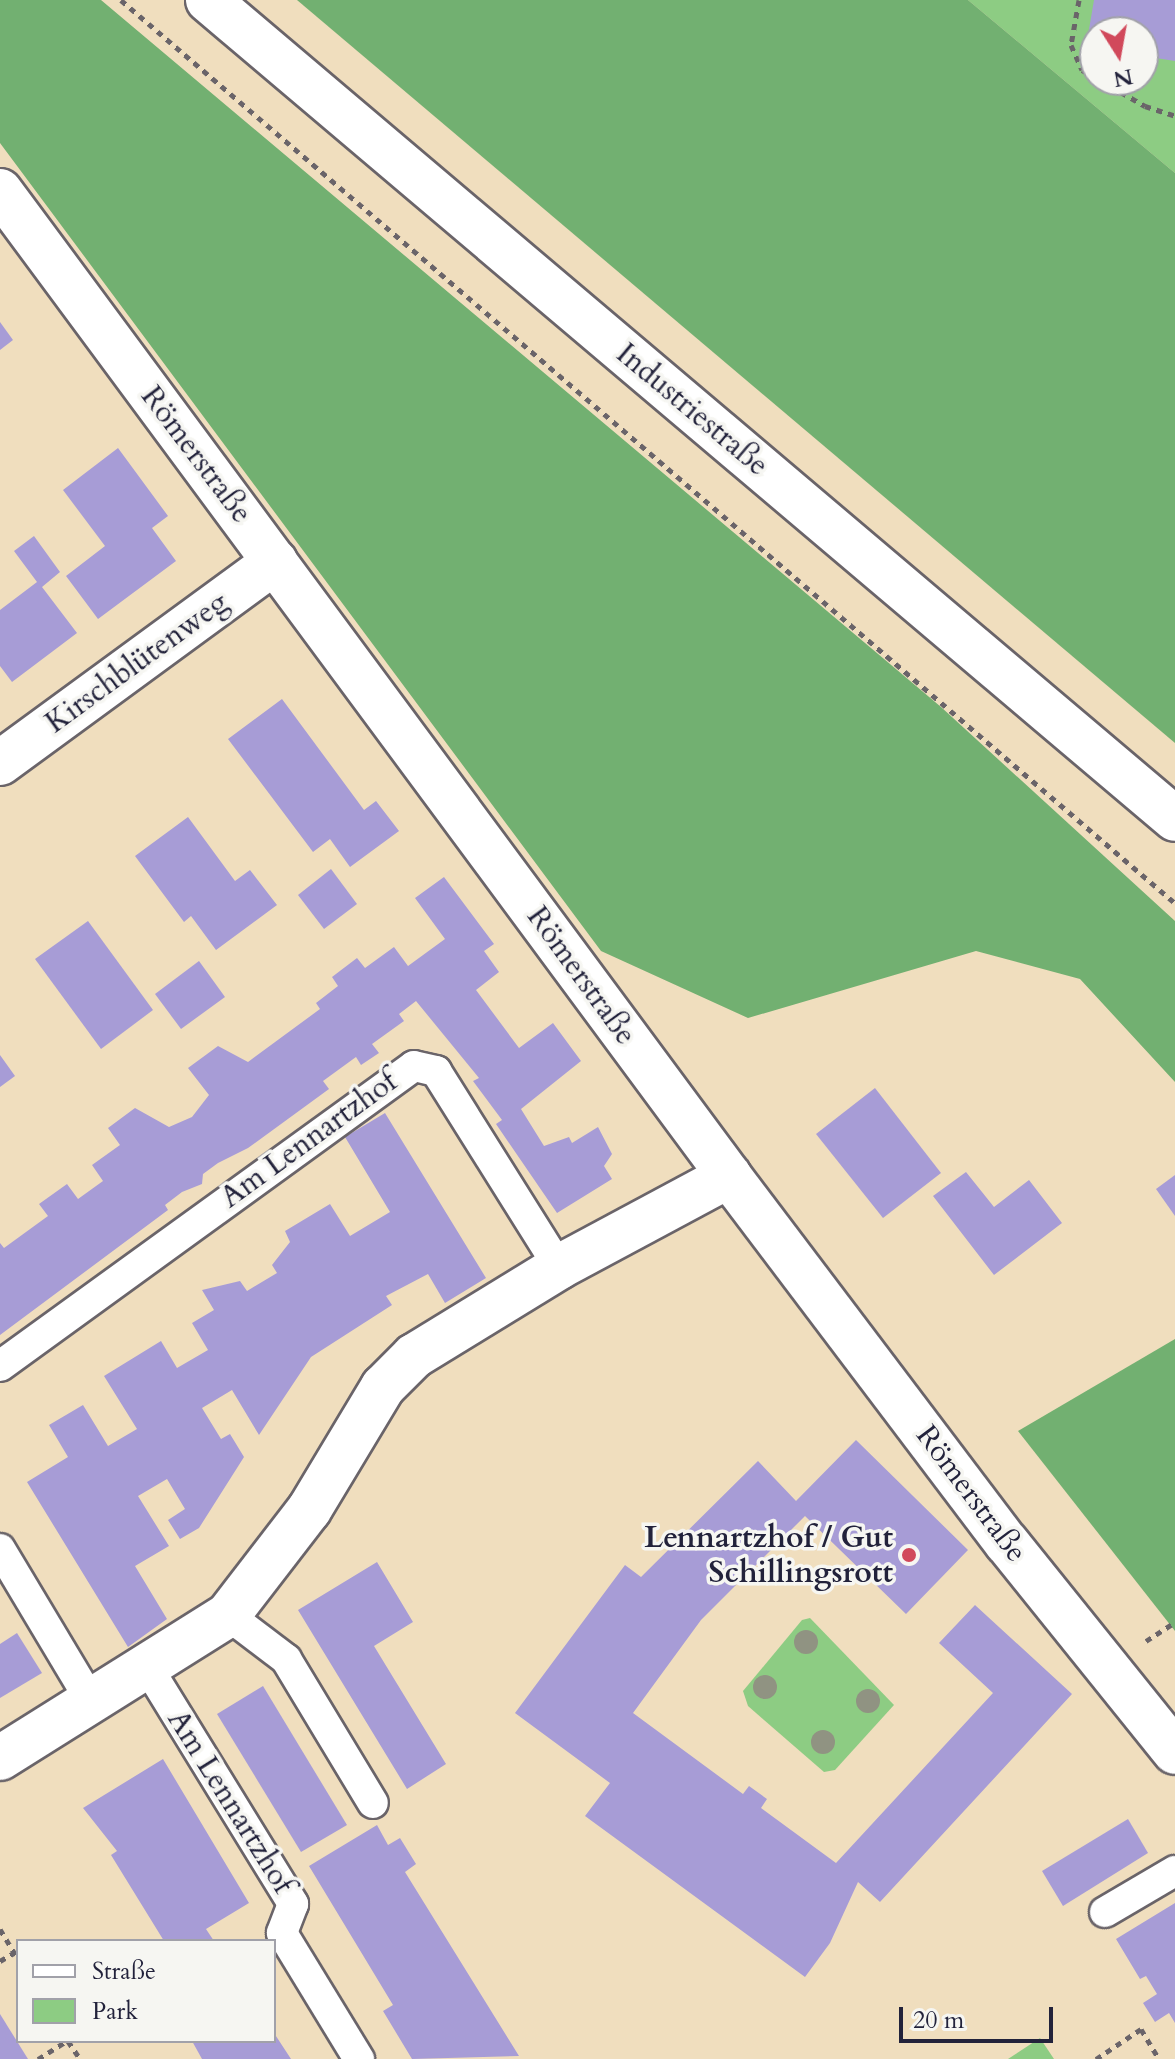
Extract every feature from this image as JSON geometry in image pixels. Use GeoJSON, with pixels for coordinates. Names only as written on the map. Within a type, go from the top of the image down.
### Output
{"type":"FeatureCollection","features":[{"type":"Feature","properties":{"kind":"street","name":"Industriestraße"},"geometry":{"type":"LineString","coordinates":[[208,0],[1175,819]]}},
{"type":"Feature","properties":{"kind":"street","name":"Römerstraße"},"geometry":{"type":"LineString","coordinates":[[0,191],[729,1176],[1007,1543],[1175,1752]]}},
{"type":"Feature","properties":{"kind":"street","name":"Kirschblütenweg"},"geometry":{"type":"LineString","coordinates":[[0,763],[275,562]]}},
{"type":"Feature","properties":{"kind":"street"},"geometry":{"type":"LineString","coordinates":[[0,1758],[228,1615],[309,1510],[383,1387],[414,1356],[559,1267],[729,1176]]}},
{"type":"Feature","properties":{"kind":"lane","name":"Am Lennartzhof"},"geometry":{"type":"LineString","coordinates":[[0,1366],[414,1066],[436,1071],[559,1267]]}},
{"type":"Feature","properties":{"kind":"lane"},"geometry":{"type":"LineString","coordinates":[[0,1549],[92,1703]]}},
{"type":"Feature","properties":{"kind":"lane"},"geometry":{"type":"LineString","coordinates":[[228,1615],[286,1659],[373,1803]]}},
{"type":"Feature","properties":{"kind":"lane","name":"Am Lennartzhof"},"geometry":{"type":"LineString","coordinates":[[148,1668],[293,1904],[282,1933],[359,2059]]}},
{"type":"Feature","properties":{"kind":"lane"},"geometry":{"type":"LineString","coordinates":[[1105,1912],[1175,1871]]}},
{"type":"Feature","properties":{"kind":"path"},"geometry":{"type":"LineString","coordinates":[[121,0],[1175,903]]}},
{"type":"Feature","properties":{"kind":"path"},"geometry":{"type":"LineString","coordinates":[[1079,0],[1071,45],[1079,63]]}},
{"type":"Feature","properties":{"kind":"path"},"geometry":{"type":"LineString","coordinates":[[1128,96],[1145,106],[1175,116]]}},
{"type":"Feature","properties":{"kind":"path"},"geometry":{"type":"LineString","coordinates":[[0,1929],[16,1956]]}},
{"type":"Feature","properties":{"kind":"path"},"geometry":{"type":"LineString","coordinates":[[0,1961],[14,1953]]}},
{"type":"Feature","properties":{"kind":"path"},"geometry":{"type":"LineString","coordinates":[[1096,2059],[1141,2029],[1159,2059]]}},
{"type":"Feature","properties":{"kind":"path"},"geometry":{"type":"LineString","coordinates":[[38,2059],[65,2043]]}},
{"type":"Feature","properties":{"kind":"green space"},"geometry":{"type":"Polygon","coordinates":[[[0,0],[101,0],[941,707],[1175,921],[1175,1082],[1080,979],[976,951],[748,1018],[601,951],[0,143],[0,0]]]}},
{"type":"Feature","properties":{"kind":"green space"},"geometry":{"type":"Polygon","coordinates":[[[297,0],[968,0],[1079,93],[1079,96],[1083,96],[1175,173],[1175,743],[297,0]]]}},
{"type":"Feature","properties":{"kind":"green space"},"geometry":{"type":"Polygon","coordinates":[[[968,0],[1175,0],[1175,173],[1083,96],[1159,96],[1159,16],[1079,16],[1079,93],[968,0]]]}},
{"type":"Feature","properties":{"kind":"green space"},"geometry":{"type":"Polygon","coordinates":[[[1175,1339],[1175,1631],[1018,1431],[1175,1339]]]}},
{"type":"Feature","properties":{"kind":"green space"},"geometry":{"type":"Polygon","coordinates":[[[810,1618],[894,1705],[835,1770],[824,1772],[748,1706],[743,1691],[802,1620],[810,1618]]]}},
{"type":"Feature","properties":{"kind":"green space"},"geometry":{"type":"Polygon","coordinates":[[[1040,2038],[1054,2059],[1008,2059],[1040,2038]]]}},
{"type":"Feature","properties":{"kind":"building"},"geometry":{"type":"Polygon","coordinates":[[[1094,0],[1175,0],[1175,61],[1159,58],[1159,16],[1091,16],[1094,0]]]}},
{"type":"Feature","properties":{"kind":"building"},"geometry":{"type":"Polygon","coordinates":[[[0,322],[13,340],[0,350],[0,322]]]}},
{"type":"Feature","properties":{"kind":"building"},"geometry":{"type":"Polygon","coordinates":[[[118,448],[168,516],[152,528],[176,561],[98,619],[66,576],[105,546],[63,490],[118,448]]]}},
{"type":"Feature","properties":{"kind":"building"},"geometry":{"type":"Polygon","coordinates":[[[34,536],[60,572],[42,587],[77,633],[12,682],[0,666],[0,610],[37,582],[14,551],[34,536]]]}},
{"type":"Feature","properties":{"kind":"building"},"geometry":{"type":"Polygon","coordinates":[[[282,699],[364,810],[376,801],[399,831],[350,867],[330,839],[313,852],[228,739],[282,699]]]}},
{"type":"Feature","properties":{"kind":"building"},"geometry":{"type":"Polygon","coordinates":[[[188,817],[235,881],[250,870],[277,905],[216,950],[191,916],[184,922],[135,856],[188,817]]]}},
{"type":"Feature","properties":{"kind":"building"},"geometry":{"type":"Polygon","coordinates":[[[331,869],[357,904],[324,929],[298,895],[331,869]]]}},
{"type":"Feature","properties":{"kind":"building"},"geometry":{"type":"Polygon","coordinates":[[[444,877],[494,944],[484,951],[499,972],[476,990],[519,1048],[553,1023],[581,1061],[521,1109],[544,1146],[569,1137],[572,1143],[598,1127],[612,1154],[604,1166],[612,1179],[557,1213],[496,1124],[502,1120],[473,1081],[479,1078],[416,1001],[399,1014],[404,1021],[372,1044],[379,1053],[361,1065],[356,1057],[323,1081],[329,1089],[248,1148],[203,1174],[202,1184],[182,1192],[165,1205],[168,1210],[0,1335],[0,1243],[4,1248],[48,1216],[39,1204],[67,1184],[78,1199],[103,1181],[92,1165],[120,1145],[108,1128],[135,1108],[169,1127],[192,1117],[209,1095],[188,1068],[218,1046],[248,1062],[320,1009],[316,1003],[338,986],[332,977],[357,958],[365,968],[394,947],[408,966],[445,939],[415,898],[444,877]]]}},
{"type":"Feature","properties":{"kind":"building"},"geometry":{"type":"Polygon","coordinates":[[[88,921],[153,1010],[101,1049],[35,959],[88,921]]]}},
{"type":"Feature","properties":{"kind":"building"},"geometry":{"type":"Polygon","coordinates":[[[199,961],[225,997],[181,1029],[155,994],[199,961]]]}},
{"type":"Feature","properties":{"kind":"building"},"geometry":{"type":"Polygon","coordinates":[[[0,1055],[15,1076],[0,1087],[0,1055]]]}},
{"type":"Feature","properties":{"kind":"building"},"geometry":{"type":"Polygon","coordinates":[[[875,1088],[941,1173],[883,1218],[816,1134],[875,1088]]]}},
{"type":"Feature","properties":{"kind":"building"},"geometry":{"type":"Polygon","coordinates":[[[385,1113],[486,1278],[445,1303],[428,1274],[386,1296],[392,1305],[311,1357],[259,1435],[232,1390],[202,1408],[221,1439],[230,1434],[244,1457],[199,1528],[180,1539],[168,1520],[185,1509],[167,1479],[138,1496],[169,1546],[135,1566],[167,1619],[128,1647],[27,1482],[68,1457],[49,1425],[83,1405],[108,1446],[137,1429],[104,1376],[161,1341],[177,1368],[208,1350],[192,1323],[214,1310],[202,1290],[240,1281],[247,1291],[277,1273],[272,1265],[290,1242],[285,1231],[330,1204],[350,1236],[390,1212],[345,1137],[385,1113]]]}},
{"type":"Feature","properties":{"kind":"building"},"geometry":{"type":"Polygon","coordinates":[[[966,1172],[994,1207],[1029,1180],[1062,1223],[994,1275],[933,1196],[966,1172]]]}},
{"type":"Feature","properties":{"kind":"building"},"geometry":{"type":"Polygon","coordinates":[[[1175,1175],[1175,1216],[1156,1189],[1175,1175]]]}},
{"type":"Feature","properties":{"kind":"building"},"geometry":{"type":"Polygon","coordinates":[[[856,1440],[968,1550],[906,1614],[805,1516],[701,1620],[633,1713],[743,1794],[749,1786],[767,1799],[761,1808],[836,1863],[993,1693],[939,1643],[975,1605],[1072,1694],[880,1902],[858,1882],[830,1943],[805,1977],[585,1816],[610,1783],[515,1713],[625,1565],[641,1577],[758,1461],[796,1501],[856,1440]]]}},
{"type":"Feature","properties":{"kind":"building"},"geometry":{"type":"Polygon","coordinates":[[[377,1562],[413,1622],[374,1646],[446,1764],[407,1789],[298,1610],[377,1562]]]}},
{"type":"Feature","properties":{"kind":"building"},"geometry":{"type":"Polygon","coordinates":[[[17,1633],[42,1673],[0,1698],[0,1644],[17,1633]]]}},
{"type":"Feature","properties":{"kind":"building"},"geometry":{"type":"Polygon","coordinates":[[[263,1686],[347,1825],[301,1852],[217,1714],[263,1686]]]}},
{"type":"Feature","properties":{"kind":"building"},"geometry":{"type":"Polygon","coordinates":[[[163,1759],[249,1903],[206,1929],[213,1939],[163,1939],[111,1855],[117,1851],[83,1808],[163,1759]]]}},
{"type":"Feature","properties":{"kind":"building"},"geometry":{"type":"Polygon","coordinates":[[[1128,1819],[1148,1853],[1063,1906],[1042,1871],[1128,1819]]]}},
{"type":"Feature","properties":{"kind":"building"},"geometry":{"type":"Polygon","coordinates":[[[377,1825],[388,1845],[400,1838],[416,1864],[405,1872],[519,2056],[412,2059],[383,2011],[393,2005],[309,1866],[377,1825]]]}},
{"type":"Feature","properties":{"kind":"building"},"geometry":{"type":"Polygon","coordinates":[[[1175,1903],[1175,2023],[1169,2013],[1155,2022],[1143,2003],[1157,1994],[1146,1976],[1140,1979],[1116,1939],[1175,1903]]]}},
{"type":"Feature","properties":{"kind":"building"},"geometry":{"type":"Polygon","coordinates":[[[0,2014],[28,2059],[0,2059],[0,2014]]]}},
{"type":"Feature","properties":{"kind":"building"},"geometry":{"type":"Polygon","coordinates":[[[276,2036],[291,2059],[202,2059],[193,2043],[276,2043],[276,2036]]]}},
{"type":"Feature","properties":{"kind":"place","name":"Lennartzhof / Gut Schillingsrott"},"geometry":{"type":"Point","coordinates":[909,1555]}}]}
